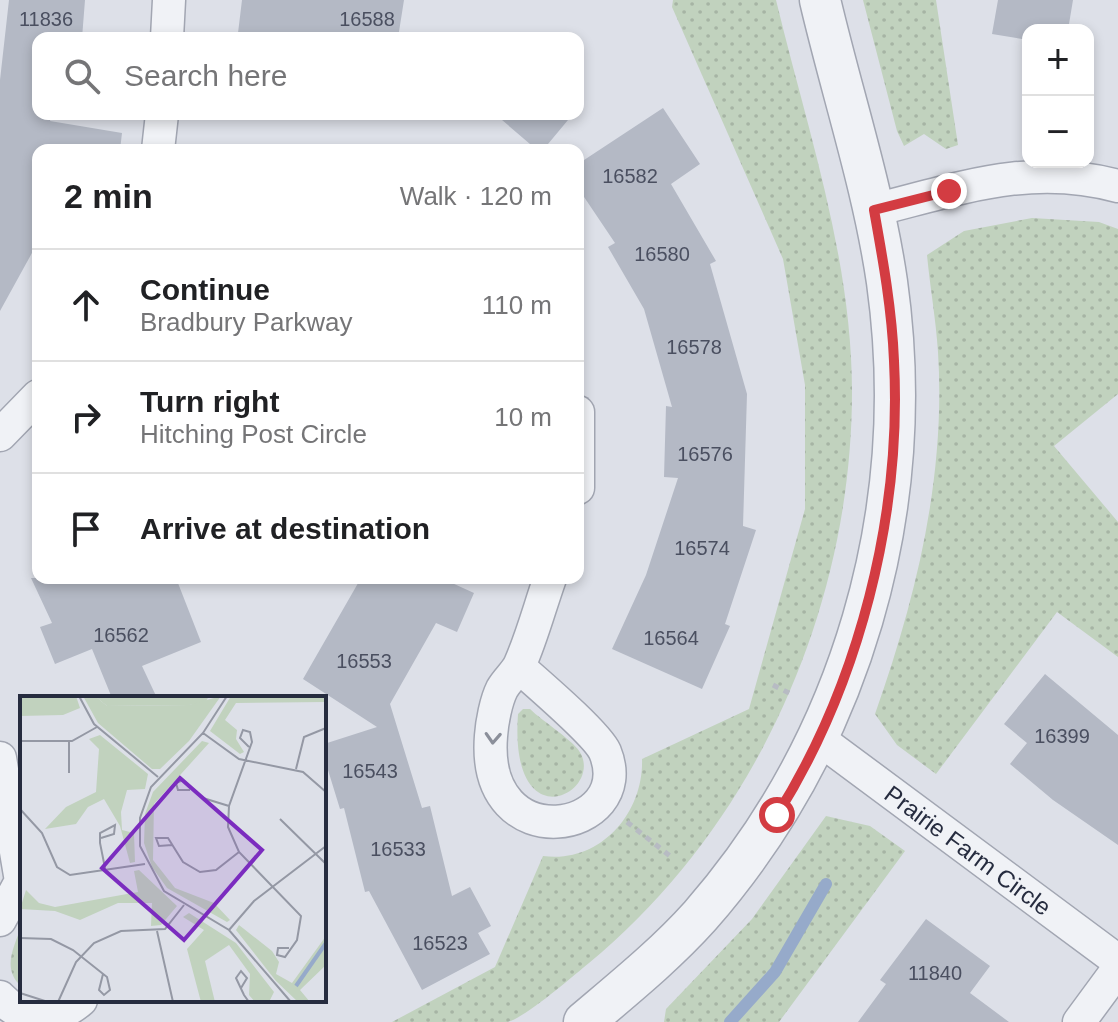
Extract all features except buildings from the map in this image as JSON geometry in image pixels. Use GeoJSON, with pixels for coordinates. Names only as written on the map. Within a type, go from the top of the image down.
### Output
{"type":"FeatureCollection","features":[{"type":"Feature","properties":{"kind":"street"},"geometry":{"type":"LineString","coordinates":[[167,32],[169,0]]}},
{"type":"Feature","properties":{"kind":"street"},"geometry":{"type":"LineString","coordinates":[[584,1022],[643,972],[727,884],[777,815],[819,739],[869,594],[891,465],[894,361],[887,281],[874,210],[820,0]]}},
{"type":"Feature","properties":{"kind":"street"},"geometry":{"type":"LineString","coordinates":[[159,144],[161,120]]}},
{"type":"Feature","properties":{"kind":"street"},"geometry":{"type":"LineString","coordinates":[[874,210],[1001,178],[1065,175],[1118,186]]}},
{"type":"Feature","properties":{"kind":"street"},"geometry":{"type":"LineString","coordinates":[[0,435],[32,402]]}},
{"type":"Feature","properties":{"kind":"street"},"geometry":{"type":"LineString","coordinates":[[519,667],[594,735],[605,752],[609,771],[602,798],[585,813],[565,823],[545,824],[525,816],[512,806],[497,784],[491,738],[501,691],[519,667],[548,584]]}},
{"type":"Feature","properties":{"kind":"street","name":"Prairie Farm Circle"},"geometry":{"type":"LineString","coordinates":[[819,739],[1118,961]]}},
{"type":"Feature","properties":{"kind":"street"},"geometry":{"type":"LineString","coordinates":[[0,758],[20,875]]}},
{"type":"Feature","properties":{"kind":"street"},"geometry":{"type":"LineString","coordinates":[[0,920],[20,883]]}},
{"type":"Feature","properties":{"kind":"street"},"geometry":{"type":"LineString","coordinates":[[1079,1022],[1118,969]]}},
{"type":"Feature","properties":{"kind":"street"},"geometry":{"type":"LineString","coordinates":[[0,997],[22,1015],[42,1019],[65,1012],[78,1002]]}},
{"type":"Feature","properties":{"kind":"path"},"geometry":{"type":"LineString","coordinates":[[622,818],[670,856]]}},
{"type":"Feature","properties":{"kind":"green space"},"geometry":{"type":"Polygon","coordinates":[[[673,0],[776,0],[826,194],[844,292],[852,392],[848,473],[834,553],[813,631],[783,706],[746,778],[701,846],[648,908],[589,963],[525,1013],[507,1022],[392,1022],[495,967],[543,856],[583,852],[615,831],[627,816],[635,798],[641,779],[642,759],[749,709],[805,509],[805,385],[783,259],[672,7],[673,0]]]}},
{"type":"Feature","properties":{"kind":"green space"},"geometry":{"type":"Polygon","coordinates":[[[863,0],[936,0],[958,145],[946,149],[924,134],[904,146],[897,131],[863,0]]]}},
{"type":"Feature","properties":{"kind":"green space"},"geometry":{"type":"Polygon","coordinates":[[[1032,218],[1099,222],[1118,229],[1118,394],[1054,446],[1118,522],[1118,657],[1057,612],[936,774],[897,745],[875,714],[915,581],[932,491],[939,399],[937,340],[927,255],[964,231],[1032,218]]]}},
{"type":"Feature","properties":{"kind":"green space"},"geometry":{"type":"Polygon","coordinates":[[[523,709],[530,709],[581,754],[584,769],[578,783],[567,793],[554,797],[539,793],[527,779],[519,754],[518,714],[523,709]]]}},
{"type":"Feature","properties":{"kind":"green space"},"geometry":{"type":"Polygon","coordinates":[[[826,816],[870,826],[905,851],[779,1022],[664,1022],[666,1009],[752,919],[826,816]]]}},
{"type":"Feature","properties":{"kind":"green space"},"geometry":{"type":"Polygon","coordinates":[[[20,931],[20,985],[12,973],[13,950],[20,931]]]}},
{"type":"Feature","properties":{"kind":"waterway"},"geometry":{"type":"LineString","coordinates":[[730,1022],[775,972],[826,884]]}},
{"type":"Feature","properties":{"kind":"route"},"geometry":{"type":"LineString","coordinates":[[777,815],[798,780],[830,712],[865,609],[884,523],[894,435],[894,361],[887,281],[874,210],[949,191]]}}]}
